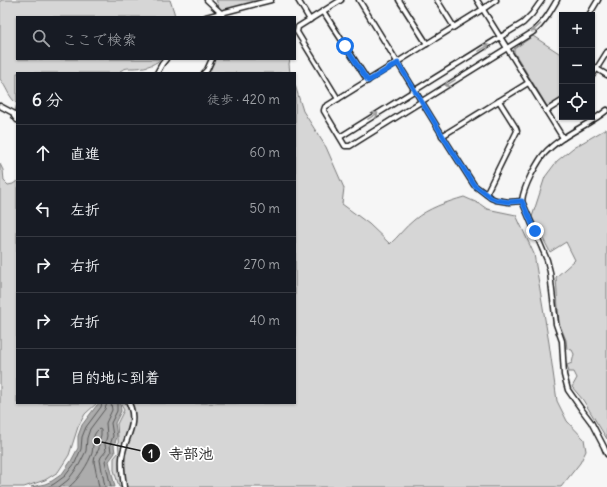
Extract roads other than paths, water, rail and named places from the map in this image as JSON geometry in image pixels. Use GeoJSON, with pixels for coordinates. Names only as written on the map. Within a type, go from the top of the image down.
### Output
{"type":"FeatureCollection","features":[{"type":"Feature","properties":{"kind":"street"},"geometry":{"type":"LineString","coordinates":[[207,0],[222,15],[271,0]]}},
{"type":"Feature","properties":{"kind":"street"},"geometry":{"type":"LineString","coordinates":[[298,0],[310,20]]}},
{"type":"Feature","properties":{"kind":"street"},"geometry":{"type":"LineString","coordinates":[[338,99],[297,32],[298,27],[341,0]]}},
{"type":"Feature","properties":{"kind":"street"},"geometry":{"type":"LineString","coordinates":[[359,0],[442,136],[474,185],[491,198],[504,202],[522,201]]}},
{"type":"Feature","properties":{"kind":"street"},"geometry":{"type":"LineString","coordinates":[[399,0],[427,44]]}},
{"type":"Feature","properties":{"kind":"street"},"geometry":{"type":"LineString","coordinates":[[437,0],[454,27]]}},
{"type":"Feature","properties":{"kind":"street"},"geometry":{"type":"LineString","coordinates":[[477,0],[563,138]]}},
{"type":"Feature","properties":{"kind":"street"},"geometry":{"type":"LineString","coordinates":[[496,0],[398,63],[325,107],[324,110],[346,146],[350,146],[538,28],[551,11],[557,0]]}},
{"type":"Feature","properties":{"kind":"street"},"geometry":{"type":"LineString","coordinates":[[340,137],[528,19],[542,0]]}},
{"type":"Feature","properties":{"kind":"street"},"geometry":{"type":"LineString","coordinates":[[591,12],[598,0]]}},
{"type":"Feature","properties":{"kind":"street"},"geometry":{"type":"LineString","coordinates":[[323,11],[368,81]]}},
{"type":"Feature","properties":{"kind":"street"},"geometry":{"type":"LineString","coordinates":[[595,72],[607,52]]}},
{"type":"Feature","properties":{"kind":"street"},"geometry":{"type":"LineString","coordinates":[[158,72],[165,60]]}},
{"type":"Feature","properties":{"kind":"street"},"geometry":{"type":"LineString","coordinates":[[205,72],[212,60]]}},
{"type":"Feature","properties":{"kind":"street"},"geometry":{"type":"LineString","coordinates":[[597,69],[607,75]]}},
{"type":"Feature","properties":{"kind":"street"},"geometry":{"type":"LineString","coordinates":[[442,136],[528,82]]}},
{"type":"Feature","properties":{"kind":"street"},"geometry":{"type":"LineString","coordinates":[[486,194],[517,130],[499,101]]}},
{"type":"Feature","properties":{"kind":"street"},"geometry":{"type":"LineString","coordinates":[[546,111],[559,103]]}},
{"type":"Feature","properties":{"kind":"street"},"geometry":{"type":"LineString","coordinates":[[0,106],[15,115]]}},
{"type":"Feature","properties":{"kind":"street"},"geometry":{"type":"LineString","coordinates":[[607,110],[563,138],[549,149],[537,164],[524,191],[522,201],[547,260],[550,272],[556,324],[562,341],[564,375],[568,390],[592,422],[607,454]]}},
{"type":"Feature","properties":{"kind":"street"},"geometry":{"type":"LineString","coordinates":[[124,487],[122,458],[133,417],[129,404]]}},
{"type":"Feature","properties":{"kind":"water"},"geometry":{"type":"Polygon","coordinates":[[[120,404],[121,411],[115,423],[117,437],[114,445],[115,453],[109,461],[115,487],[31,487],[45,484],[62,474],[78,448],[78,436],[82,425],[97,405],[120,404]]]}},
{"type":"Feature","properties":{"kind":"place","name":"寺部池"},"geometry":{"type":"Point","coordinates":[97,441]}}]}
